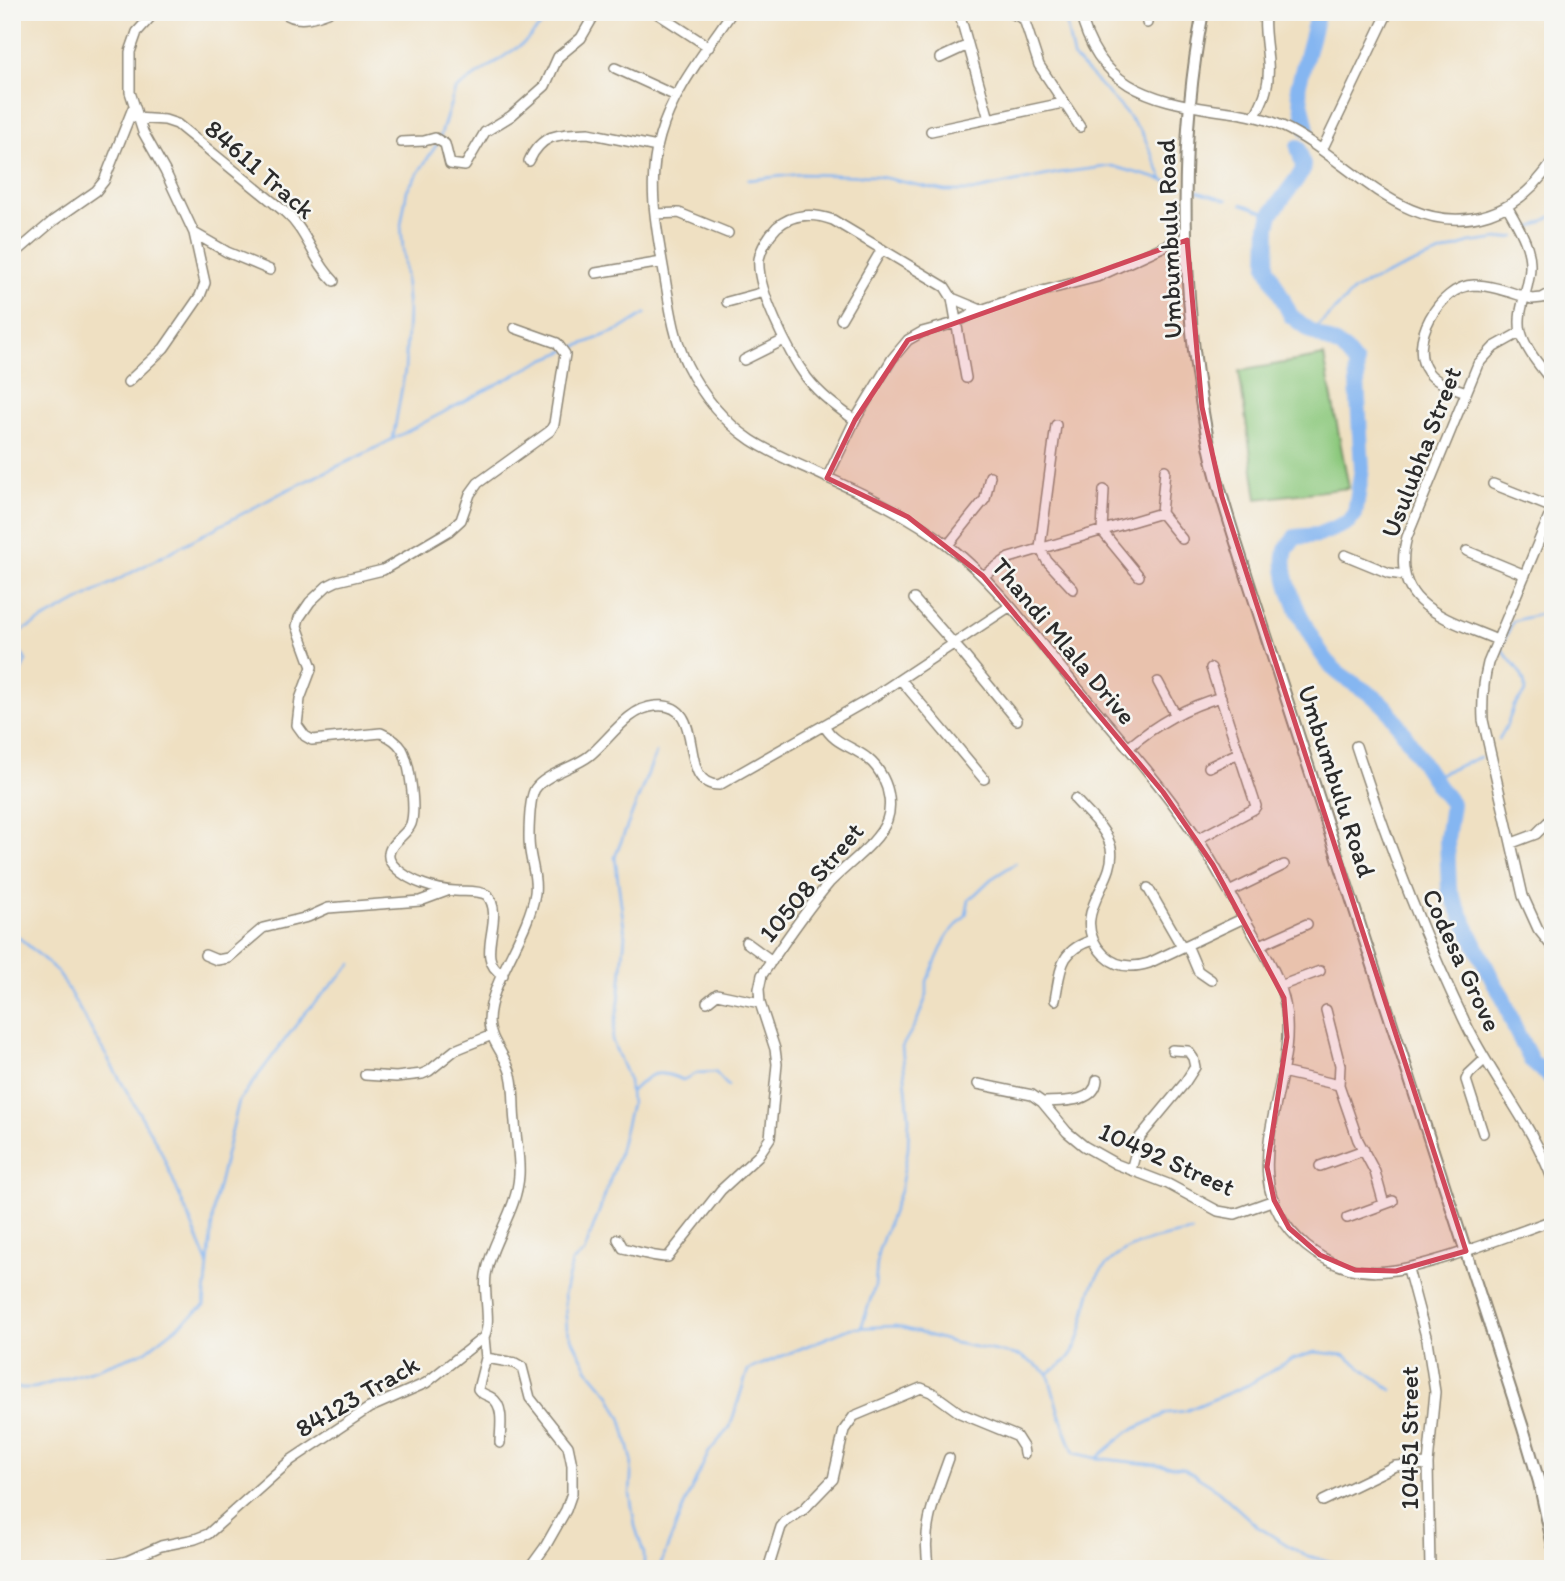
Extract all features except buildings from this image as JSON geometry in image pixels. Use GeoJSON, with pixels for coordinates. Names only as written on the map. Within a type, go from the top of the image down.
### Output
{"type":"FeatureCollection","features":[{"type":"Feature","properties":{"kind":"main road","name":"Umbumbulu Road"},"geometry":{"type":"LineString","coordinates":[[1203,12],[1189,106],[1189,295],[1202,407],[1222,497],[1539,1482],[1553,1546]]}},
{"type":"Feature","properties":{"kind":"street"},"geometry":{"type":"LineString","coordinates":[[128,382],[164,348],[203,291],[205,275],[194,233],[182,204],[135,113],[128,76],[130,52],[136,32],[155,12]]}},
{"type":"Feature","properties":{"kind":"street"},"geometry":{"type":"LineString","coordinates":[[282,12],[304,19],[328,12]]}},
{"type":"Feature","properties":{"kind":"street"},"geometry":{"type":"LineString","coordinates":[[401,142],[435,138],[441,140],[445,144],[450,164],[465,166],[485,132],[511,116],[545,86],[558,57],[581,38],[596,12]]}},
{"type":"Feature","properties":{"kind":"street"},"geometry":{"type":"LineString","coordinates":[[655,12],[709,47]]}},
{"type":"Feature","properties":{"kind":"street","name":"Thandi Mlala Drive"},"geometry":{"type":"LineString","coordinates":[[732,12],[676,96],[664,122],[653,175],[662,262],[678,344],[704,394],[723,416],[749,439],[908,517],[948,545],[983,576],[1128,748],[1198,839],[1260,945],[1280,986],[1288,1026],[1266,1156],[1274,1200],[1282,1217],[1297,1237],[1332,1262],[1366,1272],[1396,1272],[1553,1220]]}},
{"type":"Feature","properties":{"kind":"street"},"geometry":{"type":"LineString","coordinates":[[959,12],[989,119]]}},
{"type":"Feature","properties":{"kind":"street"},"geometry":{"type":"LineString","coordinates":[[1009,12],[1024,19],[1039,65],[1080,127]]}},
{"type":"Feature","properties":{"kind":"street"},"geometry":{"type":"LineString","coordinates":[[1080,12],[1093,48],[1120,80],[1147,95],[1189,106],[1255,116],[1282,126],[1322,150],[1399,205],[1423,215],[1465,219],[1507,206],[1530,190],[1553,161]]}},
{"type":"Feature","properties":{"kind":"street"},"geometry":{"type":"LineString","coordinates":[[1146,12],[1147,23]]}},
{"type":"Feature","properties":{"kind":"street"},"geometry":{"type":"LineString","coordinates":[[1255,116],[1265,96],[1268,80],[1265,12]]}},
{"type":"Feature","properties":{"kind":"street"},"geometry":{"type":"LineString","coordinates":[[1322,150],[1388,12]]}},
{"type":"Feature","properties":{"kind":"street"},"geometry":{"type":"LineString","coordinates":[[940,58],[968,45]]}},
{"type":"Feature","properties":{"kind":"street"},"geometry":{"type":"LineString","coordinates":[[615,68],[676,96]]}},
{"type":"Feature","properties":{"kind":"street"},"geometry":{"type":"LineString","coordinates":[[931,131],[1063,103]]}},
{"type":"Feature","properties":{"kind":"street"},"geometry":{"type":"LineString","coordinates":[[12,256],[53,221],[96,191],[104,181],[135,113]]}},
{"type":"Feature","properties":{"kind":"street","name":"84611 Track"},"geometry":{"type":"LineString","coordinates":[[135,113],[177,124],[285,212],[298,224],[319,265],[334,281]]}},
{"type":"Feature","properties":{"kind":"street"},"geometry":{"type":"LineString","coordinates":[[529,161],[537,146],[544,140],[578,133],[657,147]]}},
{"type":"Feature","properties":{"kind":"street"},"geometry":{"type":"LineString","coordinates":[[1507,206],[1529,253],[1530,269],[1520,319],[1521,332],[1528,348],[1553,383]]}},
{"type":"Feature","properties":{"kind":"street"},"geometry":{"type":"LineString","coordinates":[[655,214],[679,212],[728,233]]}},
{"type":"Feature","properties":{"kind":"street"},"geometry":{"type":"LineString","coordinates":[[855,420],[814,386],[784,340],[764,292],[759,270],[761,252],[777,227],[790,219],[807,215],[824,217],[940,282],[952,298],[966,378]]}},
{"type":"Feature","properties":{"kind":"street"},"geometry":{"type":"LineString","coordinates":[[194,233],[227,252],[270,270]]}},
{"type":"Feature","properties":{"kind":"street"},"geometry":{"type":"LineString","coordinates":[[827,478],[855,420],[902,345],[922,332],[955,323],[981,310],[1018,297],[1088,280],[1169,244],[1187,240]]}},
{"type":"Feature","properties":{"kind":"street"},"geometry":{"type":"LineString","coordinates":[[841,319],[882,249]]}},
{"type":"Feature","properties":{"kind":"street"},"geometry":{"type":"LineString","coordinates":[[596,273],[662,262]]}},
{"type":"Feature","properties":{"kind":"street"},"geometry":{"type":"LineString","coordinates":[[1466,392],[1435,379],[1424,366],[1421,347],[1434,310],[1449,294],[1467,286],[1485,286],[1525,297],[1542,298],[1553,292]]}},
{"type":"Feature","properties":{"kind":"street"},"geometry":{"type":"LineString","coordinates":[[727,302],[764,292]]}},
{"type":"Feature","properties":{"kind":"street"},"geometry":{"type":"LineString","coordinates":[[952,298],[981,310]]}},
{"type":"Feature","properties":{"kind":"street"},"geometry":{"type":"LineString","coordinates":[[503,975],[496,971],[490,960],[493,912],[491,898],[483,892],[447,891],[403,874],[391,863],[390,849],[407,831],[412,818],[408,768],[405,755],[396,741],[381,733],[312,740],[305,736],[297,724],[300,699],[312,667],[297,623],[310,602],[327,586],[346,577],[383,569],[449,531],[461,520],[470,494],[478,483],[550,431],[554,424],[565,354],[556,343],[515,328]]}},
{"type":"Feature","properties":{"kind":"street","name":"Usulubha Street"},"geometry":{"type":"LineString","coordinates":[[1497,640],[1427,608],[1414,595],[1404,575],[1403,558],[1407,537],[1482,358],[1494,347],[1521,332]]}},
{"type":"Feature","properties":{"kind":"street"},"geometry":{"type":"LineString","coordinates":[[744,360],[784,340]]}},
{"type":"Feature","properties":{"kind":"street"},"geometry":{"type":"LineString","coordinates":[[1056,425],[1040,548],[1047,561],[1073,590]]}},
{"type":"Feature","properties":{"kind":"street"},"geometry":{"type":"LineString","coordinates":[[1165,470],[1161,513],[1182,539]]}},
{"type":"Feature","properties":{"kind":"street"},"geometry":{"type":"LineString","coordinates":[[948,545],[985,499],[990,476]]}},
{"type":"Feature","properties":{"kind":"street"},"geometry":{"type":"LineString","coordinates":[[1493,484],[1553,508],[1497,640],[1485,677],[1483,720],[1527,907],[1538,929],[1553,948]]}},
{"type":"Feature","properties":{"kind":"street"},"geometry":{"type":"LineString","coordinates":[[1104,490],[1102,531],[1139,576]]}},
{"type":"Feature","properties":{"kind":"street"},"geometry":{"type":"LineString","coordinates":[[983,576],[1009,558],[1161,513]]}},
{"type":"Feature","properties":{"kind":"street"},"geometry":{"type":"LineString","coordinates":[[1467,551],[1525,575]]}},
{"type":"Feature","properties":{"kind":"street"},"geometry":{"type":"LineString","coordinates":[[1345,555],[1389,573],[1404,575]]}},
{"type":"Feature","properties":{"kind":"street"},"geometry":{"type":"LineString","coordinates":[[914,599],[1017,720]]}},
{"type":"Feature","properties":{"kind":"street"},"geometry":{"type":"LineString","coordinates":[[500,1443],[500,1406],[478,1389],[486,1358],[486,1273],[514,1205],[520,1172],[511,1075],[492,1035],[490,1015],[533,902],[536,878],[530,850],[531,803],[535,789],[545,780],[567,770],[591,754],[634,715],[655,705],[669,707],[680,714],[688,726],[699,777],[707,784],[724,783],[901,680],[1009,607]]}},
{"type":"Feature","properties":{"kind":"street"},"geometry":{"type":"LineString","coordinates":[[1198,839],[1255,808],[1211,668]]}},
{"type":"Feature","properties":{"kind":"street"},"geometry":{"type":"LineString","coordinates":[[901,680],[984,779]]}},
{"type":"Feature","properties":{"kind":"street"},"geometry":{"type":"LineString","coordinates":[[1158,682],[1175,715]]}},
{"type":"Feature","properties":{"kind":"street"},"geometry":{"type":"LineString","coordinates":[[1128,748],[1193,705],[1221,697]]}},
{"type":"Feature","properties":{"kind":"street","name":"10508 Street"},"geometry":{"type":"LineString","coordinates":[[618,1239],[623,1248],[659,1258],[668,1257],[721,1190],[752,1163],[767,1145],[771,1130],[777,1064],[775,1049],[760,1003],[760,982],[772,961],[830,883],[881,831],[889,812],[887,788],[877,769],[865,755],[831,736],[824,725]]}},
{"type":"Feature","properties":{"kind":"street","name":"Codesa Grove"},"geometry":{"type":"LineString","coordinates":[[1356,746],[1394,861],[1468,1027],[1538,1144],[1553,1181]]}},
{"type":"Feature","properties":{"kind":"street"},"geometry":{"type":"LineString","coordinates":[[1209,766],[1238,753]]}},
{"type":"Feature","properties":{"kind":"street"},"geometry":{"type":"LineString","coordinates":[[1075,799],[1101,829],[1111,851],[1109,864],[1092,909],[1090,930],[1093,940],[1107,958],[1127,967],[1149,963],[1244,918]]}},
{"type":"Feature","properties":{"kind":"street"},"geometry":{"type":"LineString","coordinates":[[1512,843],[1536,834],[1553,817]]}},
{"type":"Feature","properties":{"kind":"street"},"geometry":{"type":"LineString","coordinates":[[1229,892],[1284,865]]}},
{"type":"Feature","properties":{"kind":"street"},"geometry":{"type":"LineString","coordinates":[[1148,888],[1185,946],[1196,969],[1211,980]]}},
{"type":"Feature","properties":{"kind":"street"},"geometry":{"type":"LineString","coordinates":[[205,956],[217,960],[228,958],[263,929],[308,917],[328,908],[420,901],[447,891]]}},
{"type":"Feature","properties":{"kind":"street"},"geometry":{"type":"LineString","coordinates":[[1260,945],[1307,924]]}},
{"type":"Feature","properties":{"kind":"street"},"geometry":{"type":"LineString","coordinates":[[1055,1000],[1066,955],[1075,946],[1093,940]]}},
{"type":"Feature","properties":{"kind":"street"},"geometry":{"type":"LineString","coordinates":[[746,942],[772,961]]}},
{"type":"Feature","properties":{"kind":"street"},"geometry":{"type":"LineString","coordinates":[[1280,986],[1320,971]]}},
{"type":"Feature","properties":{"kind":"street"},"geometry":{"type":"LineString","coordinates":[[707,1002],[717,994],[760,1003]]}},
{"type":"Feature","properties":{"kind":"street"},"geometry":{"type":"LineString","coordinates":[[1326,1010],[1340,1065],[1339,1085],[1355,1131],[1389,1203],[1346,1218]]}},
{"type":"Feature","properties":{"kind":"street"},"geometry":{"type":"LineString","coordinates":[[365,1075],[396,1077],[422,1074],[455,1050],[492,1035]]}},
{"type":"Feature","properties":{"kind":"street"},"geometry":{"type":"LineString","coordinates":[[1131,1170],[1140,1136],[1195,1067],[1188,1051],[1172,1050]]}},
{"type":"Feature","properties":{"kind":"street"},"geometry":{"type":"LineString","coordinates":[[1483,1133],[1466,1080],[1485,1059]]}},
{"type":"Feature","properties":{"kind":"street"},"geometry":{"type":"LineString","coordinates":[[1282,1072],[1339,1085]]}},
{"type":"Feature","properties":{"kind":"street"},"geometry":{"type":"LineString","coordinates":[[1042,1102],[1088,1096],[1095,1090],[1097,1080]]}},
{"type":"Feature","properties":{"kind":"street","name":"10492 Street"},"geometry":{"type":"LineString","coordinates":[[978,1084],[1024,1092],[1042,1102],[1075,1139],[1106,1159],[1168,1184],[1205,1205],[1227,1213],[1243,1211],[1274,1200]]}},
{"type":"Feature","properties":{"kind":"street"},"geometry":{"type":"LineString","coordinates":[[1320,1166],[1364,1150]]}},
{"type":"Feature","properties":{"kind":"street","name":"10451 Street"},"geometry":{"type":"LineString","coordinates":[[1408,1269],[1433,1367],[1435,1392],[1428,1464],[1430,1569]]}},
{"type":"Feature","properties":{"kind":"street","name":"84123 Track"},"geometry":{"type":"LineString","coordinates":[[47,1569],[114,1564],[160,1546],[208,1534],[291,1460],[369,1408],[426,1383],[484,1337]]}},
{"type":"Feature","properties":{"kind":"street"},"geometry":{"type":"LineString","coordinates":[[486,1358],[515,1363],[522,1367],[530,1398],[571,1453],[572,1493],[566,1510],[545,1547],[528,1569]]}},
{"type":"Feature","properties":{"kind":"street"},"geometry":{"type":"LineString","coordinates":[[768,1569],[781,1527],[803,1510],[834,1479],[844,1430],[849,1420],[858,1412],[921,1388],[960,1413],[1016,1436],[1024,1454]]}},
{"type":"Feature","properties":{"kind":"street"},"geometry":{"type":"LineString","coordinates":[[929,1569],[925,1553],[925,1535],[949,1458]]}},
{"type":"Feature","properties":{"kind":"street"},"geometry":{"type":"LineString","coordinates":[[1323,1501],[1395,1466],[1428,1464]]}},
{"type":"Feature","properties":{"kind":"highlighted area"},"geometry":{"type":"Polygon","coordinates":[[[1187,240],[1202,407],[1222,497],[1466,1251],[1396,1271],[1355,1270],[1320,1255],[1289,1228],[1274,1200],[1267,1167],[1287,1037],[1284,998],[1213,865],[1163,792],[983,576],[908,517],[827,478],[855,420],[908,340],[1187,240]]]}},
{"type":"Feature","properties":{"kind":"green space"},"geometry":{"type":"Polygon","coordinates":[[[1324,356],[1349,488],[1257,499],[1239,371],[1324,356]]]}},
{"type":"Feature","properties":{"kind":"waterway"},"geometry":{"type":"LineString","coordinates":[[440,137],[455,90],[525,42],[554,12]]}},
{"type":"Feature","properties":{"kind":"waterway"},"geometry":{"type":"LineString","coordinates":[[1064,12],[1073,57],[1142,133],[1163,179]]}},
{"type":"Feature","properties":{"kind":"waterway"},"geometry":{"type":"LineString","coordinates":[[1307,129],[1298,87],[1318,12]]}},
{"type":"Feature","properties":{"kind":"waterway"},"geometry":{"type":"LineString","coordinates":[[393,438],[405,370],[408,311],[401,225],[407,190],[437,144]]}},
{"type":"Feature","properties":{"kind":"waterway"},"geometry":{"type":"LineString","coordinates":[[1298,147],[1302,172],[1271,214],[1267,267],[1291,316],[1312,332],[1343,348],[1356,364],[1362,469],[1355,514],[1349,522],[1318,535],[1295,537],[1286,550],[1287,578],[1307,629],[1325,658],[1339,674],[1376,698],[1388,710],[1452,804],[1447,840],[1449,890],[1503,997],[1532,1062],[1553,1080]]}},
{"type":"Feature","properties":{"kind":"waterway"},"geometry":{"type":"LineString","coordinates":[[748,180],[800,174],[876,176],[945,191],[972,191],[1058,173],[1112,166],[1173,183]]}},
{"type":"Feature","properties":{"kind":"waterway"},"geometry":{"type":"LineString","coordinates":[[1198,191],[1227,200]]}},
{"type":"Feature","properties":{"kind":"waterway"},"geometry":{"type":"LineString","coordinates":[[1242,204],[1271,214]]}},
{"type":"Feature","properties":{"kind":"waterway"},"geometry":{"type":"LineString","coordinates":[[1526,231],[1553,216]]}},
{"type":"Feature","properties":{"kind":"waterway"},"geometry":{"type":"LineString","coordinates":[[1312,332],[1354,291],[1365,284],[1469,243],[1515,237]]}},
{"type":"Feature","properties":{"kind":"waterway"},"geometry":{"type":"LineString","coordinates":[[12,636],[285,491],[366,453],[545,359],[621,329],[646,313]]}},
{"type":"Feature","properties":{"kind":"waterway"},"geometry":{"type":"LineString","coordinates":[[1499,739],[1514,706],[1525,690],[1520,672],[1501,647],[1513,621],[1553,611]]}},
{"type":"Feature","properties":{"kind":"waterway"},"geometry":{"type":"LineString","coordinates":[[12,637],[26,661],[12,689]]}},
{"type":"Feature","properties":{"kind":"waterway"},"geometry":{"type":"LineString","coordinates":[[644,1569],[644,1554],[635,1526],[630,1494],[632,1460],[622,1420],[609,1394],[587,1368],[567,1329],[564,1295],[572,1262],[584,1253],[604,1198],[618,1157],[631,1104],[629,1081],[612,1040],[619,1002],[625,935],[615,857],[656,753]]}},
{"type":"Feature","properties":{"kind":"waterway"},"geometry":{"type":"LineString","coordinates":[[1430,778],[1480,757]]}},
{"type":"Feature","properties":{"kind":"waterway"},"geometry":{"type":"LineString","coordinates":[[861,1328],[875,1286],[878,1252],[900,1191],[908,1149],[909,1117],[902,1047],[917,1021],[927,995],[927,981],[947,936],[966,915],[969,900],[991,879],[1016,863]]}},
{"type":"Feature","properties":{"kind":"waterway"},"geometry":{"type":"LineString","coordinates":[[12,931],[58,972],[160,1149],[208,1263]]}},
{"type":"Feature","properties":{"kind":"waterway"},"geometry":{"type":"LineString","coordinates":[[12,1388],[34,1388],[146,1351],[204,1306],[214,1204],[239,1101],[305,1013],[352,964]]}},
{"type":"Feature","properties":{"kind":"waterway"},"geometry":{"type":"LineString","coordinates":[[630,1093],[654,1074],[666,1074],[683,1080],[697,1073],[715,1072],[728,1086]]}},
{"type":"Feature","properties":{"kind":"waterway"},"geometry":{"type":"LineString","coordinates":[[1049,1373],[1072,1353],[1091,1290],[1107,1264],[1132,1247],[1192,1232]]}},
{"type":"Feature","properties":{"kind":"waterway"},"geometry":{"type":"LineString","coordinates":[[659,1569],[709,1452],[730,1427],[748,1370],[851,1328],[896,1326],[955,1343],[1021,1356],[1048,1373],[1074,1453],[1183,1468],[1215,1488],[1258,1527],[1304,1555],[1352,1567]]}},
{"type":"Feature","properties":{"kind":"waterway"},"geometry":{"type":"LineString","coordinates":[[1098,1457],[1128,1432],[1168,1413],[1185,1411],[1248,1385],[1288,1361],[1315,1352],[1344,1355],[1392,1390]]}}]}
